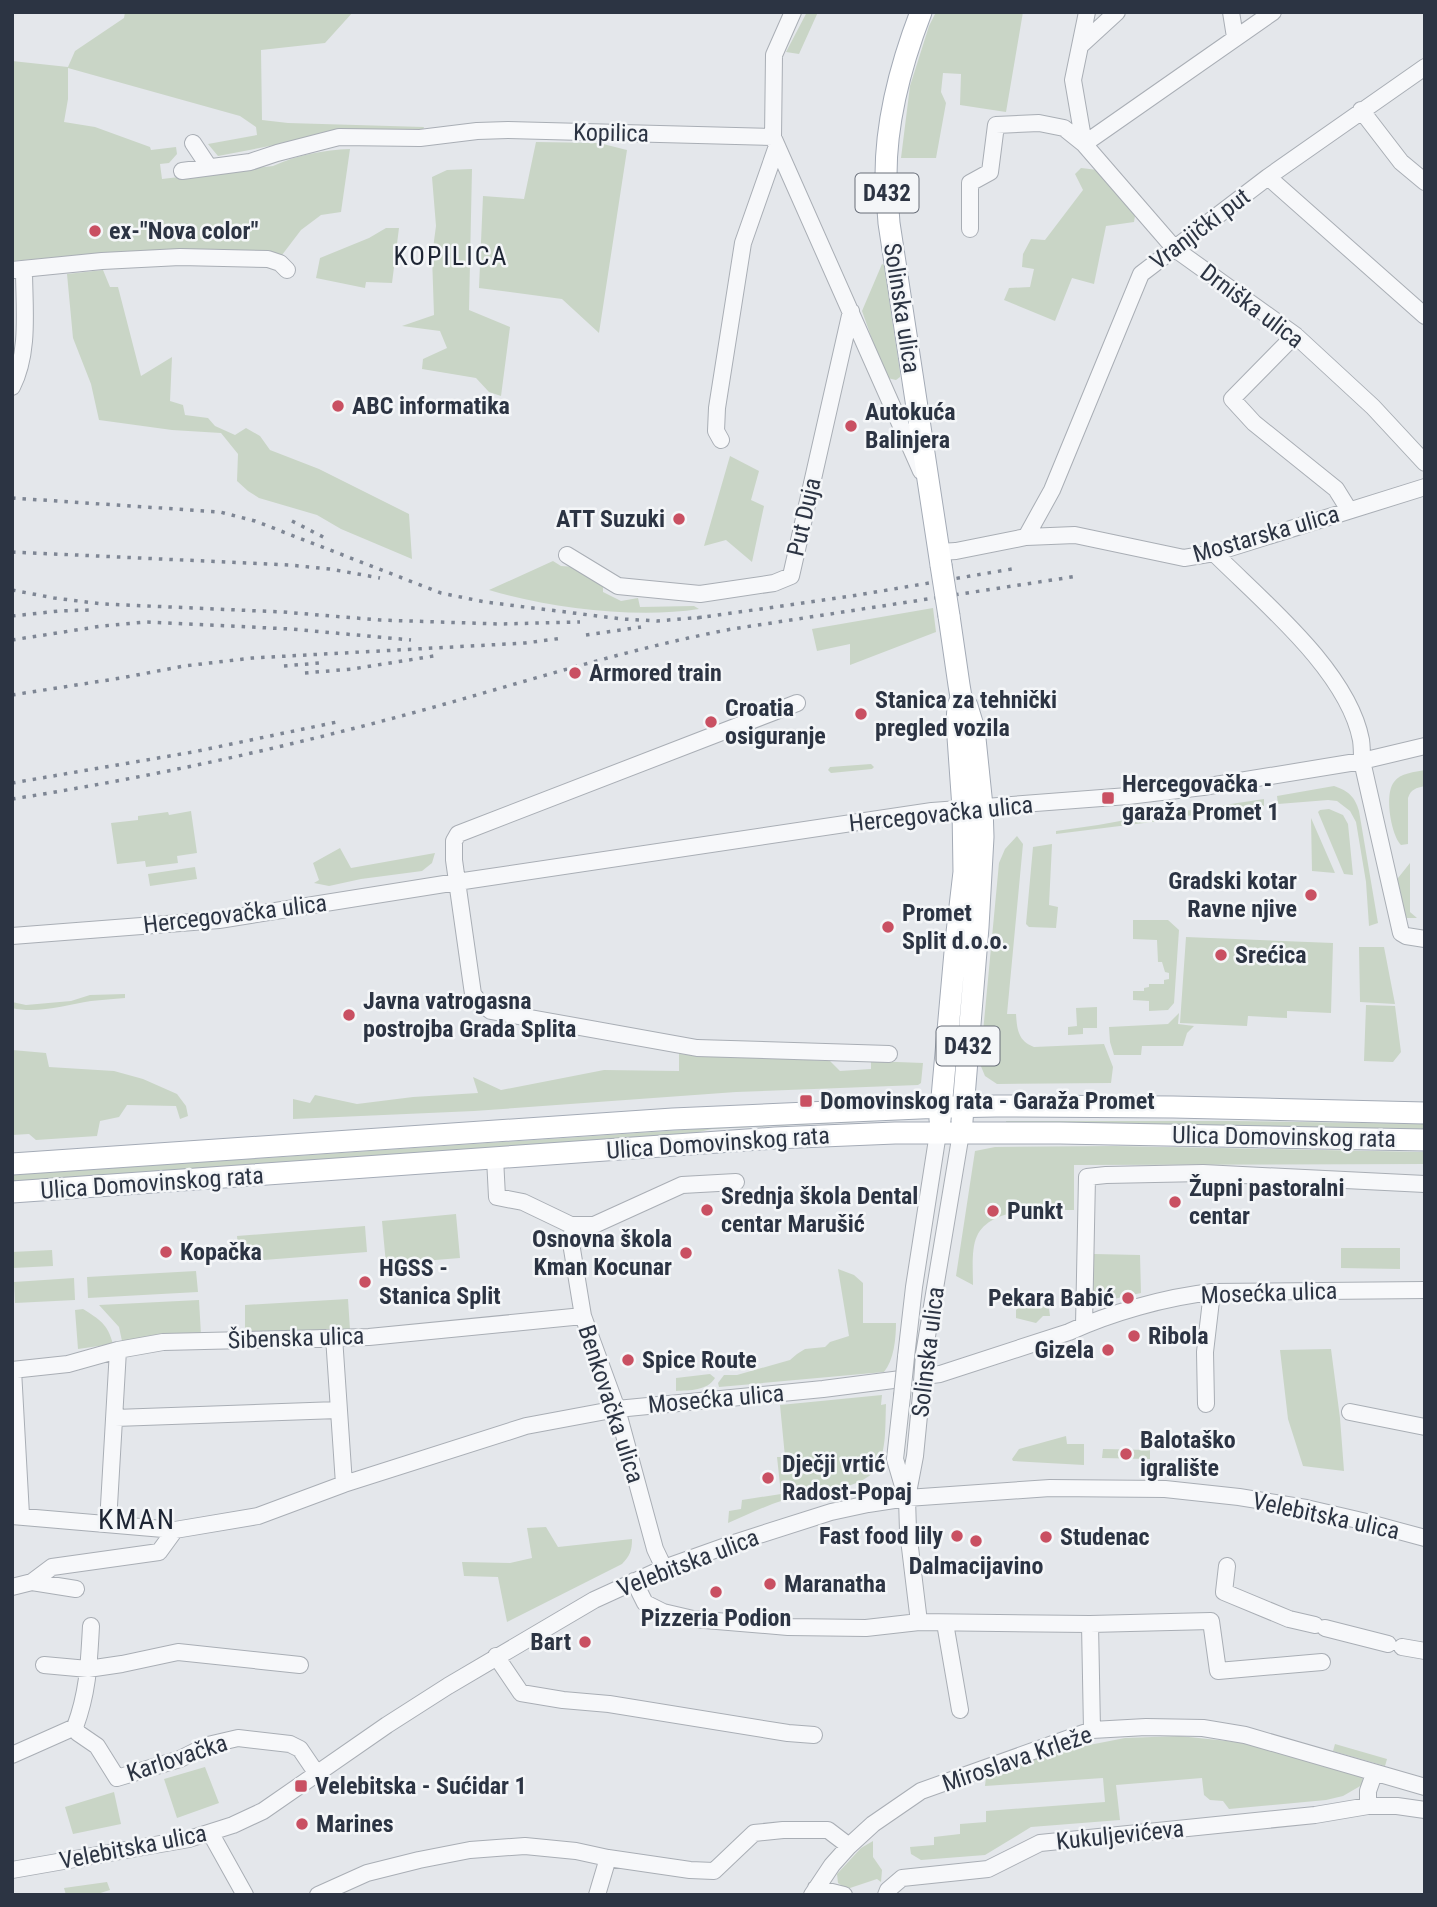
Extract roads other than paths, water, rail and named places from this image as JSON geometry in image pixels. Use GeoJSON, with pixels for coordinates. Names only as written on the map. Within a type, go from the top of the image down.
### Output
{"type":"FeatureCollection","features":[{"type":"Feature","properties":{"kind":"main road","name":"Solinska ulica"},"geometry":{"type":"LineString","coordinates":[[921,12],[898,85],[889,130],[886,174],[888,223],[961,697],[967,706],[974,729],[973,807],[956,941],[953,1107],[961,1133]]}},
{"type":"Feature","properties":{"kind":"main road","name":"Solinska ulica"},"geometry":{"type":"LineString","coordinates":[[938,1133],[953,1107]]}},
{"type":"Feature","properties":{"kind":"main road","name":"Ulica Domovinskog rata"},"geometry":{"type":"LineString","coordinates":[[12,1164],[673,1119],[953,1107],[1173,1107],[1425,1113]]}},
{"type":"Feature","properties":{"kind":"main road","name":"Ulica Domovinskog rata"},"geometry":{"type":"LineString","coordinates":[[12,1192],[775,1138],[895,1133],[1140,1134],[1425,1140]]}},
{"type":"Feature","properties":{"kind":"street"},"geometry":{"type":"LineString","coordinates":[[721,440],[716,430],[717,408],[743,243],[775,141],[774,55],[793,12]]}},
{"type":"Feature","properties":{"kind":"street"},"geometry":{"type":"LineString","coordinates":[[1084,144],[1073,80],[1087,12]]}},
{"type":"Feature","properties":{"kind":"street"},"geometry":{"type":"LineString","coordinates":[[1081,45],[1117,12]]}},
{"type":"Feature","properties":{"kind":"street"},"geometry":{"type":"LineString","coordinates":[[1231,12],[1235,37]]}},
{"type":"Feature","properties":{"kind":"street"},"geometry":{"type":"LineString","coordinates":[[1084,144],[1273,12]]}},
{"type":"Feature","properties":{"kind":"street","name":"Vranjički put"},"geometry":{"type":"LineString","coordinates":[[1026,537],[1052,490],[1141,274],[1268,177],[1425,67]]}},
{"type":"Feature","properties":{"kind":"street"},"geometry":{"type":"LineString","coordinates":[[1361,110],[1401,162],[1425,182]]}},
{"type":"Feature","properties":{"kind":"street"},"geometry":{"type":"LineString","coordinates":[[970,229],[970,183],[990,172],[996,125],[1039,123],[1064,128],[1084,144]]}},
{"type":"Feature","properties":{"kind":"street","name":"Kopilica"},"geometry":{"type":"LineString","coordinates":[[182,171],[250,162],[339,137],[421,138],[508,130],[775,141]]}},
{"type":"Feature","properties":{"kind":"street"},"geometry":{"type":"LineString","coordinates":[[775,141],[930,493]]}},
{"type":"Feature","properties":{"kind":"street"},"geometry":{"type":"LineString","coordinates":[[193,143],[209,167]]}},
{"type":"Feature","properties":{"kind":"street","name":"Drniška ulica"},"geometry":{"type":"LineString","coordinates":[[1084,144],[1175,249],[1295,335],[1373,407],[1425,463]]}},
{"type":"Feature","properties":{"kind":"street"},"geometry":{"type":"LineString","coordinates":[[1268,177],[1425,316]]}},
{"type":"Feature","properties":{"kind":"street"},"geometry":{"type":"LineString","coordinates":[[12,387],[18,376],[24,333],[18,270],[103,261],[180,257],[268,259],[287,270]]}},
{"type":"Feature","properties":{"kind":"street","name":"Put Duja"},"geometry":{"type":"LineString","coordinates":[[567,555],[618,586],[700,594],[774,583],[790,576],[851,311]]}},
{"type":"Feature","properties":{"kind":"street"},"geometry":{"type":"LineString","coordinates":[[1295,335],[1233,399],[1254,424],[1336,489],[1349,510]]}},
{"type":"Feature","properties":{"kind":"street"},"geometry":{"type":"LineString","coordinates":[[884,384],[898,390],[906,388],[913,376]]}},
{"type":"Feature","properties":{"kind":"street","name":"Mostarska ulica"},"geometry":{"type":"LineString","coordinates":[[940,559],[956,551],[1026,537],[1075,535],[1184,558],[1214,553],[1425,487]]}},
{"type":"Feature","properties":{"kind":"street"},"geometry":{"type":"LineString","coordinates":[[1214,553],[1317,656],[1349,705],[1361,740],[1362,761],[1401,933],[1425,939]]}},
{"type":"Feature","properties":{"kind":"street"},"geometry":{"type":"LineString","coordinates":[[797,704],[458,834],[454,841],[457,882],[473,994],[486,1009],[697,1048],[889,1054]]}},
{"type":"Feature","properties":{"kind":"street","name":"Hercegovačka ulica"},"geometry":{"type":"LineString","coordinates":[[12,936],[219,920],[872,819],[973,807],[1128,796],[1229,783],[1362,761],[1425,746]]}},
{"type":"Feature","properties":{"kind":"street","name":"Solinska ulica"},"geometry":{"type":"LineString","coordinates":[[906,1498],[895,1459],[914,1287],[938,1133]]}},
{"type":"Feature","properties":{"kind":"street","name":"Solinska ulica"},"geometry":{"type":"LineString","coordinates":[[906,1498],[915,1456],[924,1354],[961,1133]]}},
{"type":"Feature","properties":{"kind":"street"},"geometry":{"type":"LineString","coordinates":[[495,1158],[497,1198],[523,1202],[571,1225],[594,1225],[682,1185],[736,1182]]}},
{"type":"Feature","properties":{"kind":"street"},"geometry":{"type":"LineString","coordinates":[[1084,1325],[1087,1177],[1203,1173],[1425,1184]]}},
{"type":"Feature","properties":{"kind":"street","name":"Benkovačka ulica"},"geometry":{"type":"LineString","coordinates":[[570,1237],[583,1316],[617,1409],[648,1527],[664,1568]]}},
{"type":"Feature","properties":{"kind":"street","name":"Mosećka ulica"},"geometry":{"type":"LineString","coordinates":[[17,1516],[175,1530],[258,1516],[344,1483],[526,1426],[617,1409],[823,1389],[940,1374],[1084,1325],[1189,1295],[1212,1292],[1425,1290]]}},
{"type":"Feature","properties":{"kind":"street"},"geometry":{"type":"LineString","coordinates":[[1206,1404],[1205,1352],[1212,1292]]}},
{"type":"Feature","properties":{"kind":"street","name":"Šibenska ulica"},"geometry":{"type":"LineString","coordinates":[[13,1370],[68,1364],[118,1350],[163,1342],[369,1336],[583,1316]]}},
{"type":"Feature","properties":{"kind":"street"},"geometry":{"type":"LineString","coordinates":[[334,1338],[344,1483]]}},
{"type":"Feature","properties":{"kind":"street"},"geometry":{"type":"LineString","coordinates":[[108,1523],[118,1350]]}},
{"type":"Feature","properties":{"kind":"street"},"geometry":{"type":"LineString","coordinates":[[13,1370],[17,1516]]}},
{"type":"Feature","properties":{"kind":"street"},"geometry":{"type":"LineString","coordinates":[[115,1418],[338,1410]]}},
{"type":"Feature","properties":{"kind":"street"},"geometry":{"type":"LineString","coordinates":[[1350,1412],[1425,1427]]}},
{"type":"Feature","properties":{"kind":"street","name":"Velebitska ulica"},"geometry":{"type":"LineString","coordinates":[[12,1870],[211,1834],[264,1811],[387,1725],[565,1615],[664,1568],[737,1542],[868,1504],[906,1498],[1050,1488],[1165,1489],[1307,1508],[1425,1538]]}},
{"type":"Feature","properties":{"kind":"street"},"geometry":{"type":"LineString","coordinates":[[906,1498],[919,1622]]}},
{"type":"Feature","properties":{"kind":"street"},"geometry":{"type":"LineString","coordinates":[[12,1587],[32,1582],[52,1567],[159,1552],[175,1530]]}},
{"type":"Feature","properties":{"kind":"street"},"geometry":{"type":"LineString","coordinates":[[1227,1566],[1224,1592],[1289,1619],[1425,1651]]}},
{"type":"Feature","properties":{"kind":"street"},"geometry":{"type":"LineString","coordinates":[[634,1581],[645,1604],[663,1612],[692,1619],[801,1627],[866,1628],[919,1622],[1090,1624],[1211,1621],[1218,1671],[1322,1662]]}},
{"type":"Feature","properties":{"kind":"street"},"geometry":{"type":"LineString","coordinates":[[32,1582],[76,1589]]}},
{"type":"Feature","properties":{"kind":"street"},"geometry":{"type":"LineString","coordinates":[[944,1623],[960,1710]]}},
{"type":"Feature","properties":{"kind":"street"},"geometry":{"type":"LineString","coordinates":[[1090,1624],[1092,1730]]}},
{"type":"Feature","properties":{"kind":"street"},"geometry":{"type":"LineString","coordinates":[[12,1755],[75,1727],[84,1704],[91,1626]]}},
{"type":"Feature","properties":{"kind":"street"},"geometry":{"type":"LineString","coordinates":[[44,1665],[89,1669],[178,1652],[300,1665]]}},
{"type":"Feature","properties":{"kind":"street"},"geometry":{"type":"LineString","coordinates":[[496,1656],[521,1693],[814,1735]]}},
{"type":"Feature","properties":{"kind":"street","name":"Karlovačka"},"geometry":{"type":"LineString","coordinates":[[75,1727],[78,1733],[97,1746],[117,1779],[180,1759],[208,1745],[238,1738],[290,1744],[300,1749],[317,1774]]}},
{"type":"Feature","properties":{"kind":"street","name":"Miroslava Krleže"},"geometry":{"type":"LineString","coordinates":[[814,1891],[849,1846],[873,1824],[921,1791],[1092,1730],[1203,1728],[1245,1735],[1425,1787]]}},
{"type":"Feature","properties":{"kind":"street"},"geometry":{"type":"LineString","coordinates":[[1368,1806],[1368,1791],[1374,1774]]}},
{"type":"Feature","properties":{"kind":"street","name":"Kukuljevićeva"},"geometry":{"type":"LineString","coordinates":[[886,1895],[902,1878],[988,1869],[1040,1843],[1315,1815],[1368,1806],[1424,1810]]}},
{"type":"Feature","properties":{"kind":"street"},"geometry":{"type":"LineString","coordinates":[[323,1894],[367,1873],[470,1850],[525,1846],[576,1851],[690,1870],[714,1871],[754,1833],[783,1829],[828,1830],[849,1846]]}},
{"type":"Feature","properties":{"kind":"street"},"geometry":{"type":"LineString","coordinates":[[211,1834],[245,1895]]}},
{"type":"Feature","properties":{"kind":"street"},"geometry":{"type":"LineString","coordinates":[[597,1895],[608,1858]]}},
{"type":"Feature","properties":{"kind":"street"},"geometry":{"type":"LineString","coordinates":[[814,1891],[844,1895]]}},
{"type":"Feature","properties":{"kind":"railway"},"geometry":{"type":"LineString","coordinates":[[12,498],[220,512],[255,521],[441,593],[485,602],[622,619],[657,621],[704,617]]}},
{"type":"Feature","properties":{"kind":"railway"},"geometry":{"type":"LineString","coordinates":[[292,521],[329,540]]}},
{"type":"Feature","properties":{"kind":"railway"},"geometry":{"type":"LineString","coordinates":[[12,552],[289,565],[380,578]]}},
{"type":"Feature","properties":{"kind":"railway"},"geometry":{"type":"LineString","coordinates":[[697,618],[1012,569]]}},
{"type":"Feature","properties":{"kind":"railway"},"geometry":{"type":"LineString","coordinates":[[12,799],[155,774],[296,743],[603,659],[732,629],[1078,576]]}},
{"type":"Feature","properties":{"kind":"railway"},"geometry":{"type":"LineString","coordinates":[[12,590],[103,604],[283,612],[380,620],[500,624],[580,622]]}},
{"type":"Feature","properties":{"kind":"railway"},"geometry":{"type":"LineString","coordinates":[[12,616],[89,610]]}},
{"type":"Feature","properties":{"kind":"railway"},"geometry":{"type":"LineString","coordinates":[[12,640],[146,622],[291,629],[411,640]]}},
{"type":"Feature","properties":{"kind":"railway"},"geometry":{"type":"LineString","coordinates":[[586,635],[641,627]]}},
{"type":"Feature","properties":{"kind":"railway"},"geometry":{"type":"LineString","coordinates":[[12,695],[184,666],[252,658],[525,643],[563,638]]}},
{"type":"Feature","properties":{"kind":"railway"},"geometry":{"type":"LineString","coordinates":[[305,673],[352,669],[440,655]]}},
{"type":"Feature","properties":{"kind":"railway"},"geometry":{"type":"LineString","coordinates":[[284,666],[319,663]]}},
{"type":"Feature","properties":{"kind":"railway"},"geometry":{"type":"LineString","coordinates":[[12,783],[193,752],[337,722]]}},
{"type":"Feature","properties":{"kind":"place","name":"ex-\"Nova color\""},"geometry":{"type":"Point","coordinates":[95,231]}},
{"type":"Feature","properties":{"kind":"place","name":"ABC informatika"},"geometry":{"type":"Point","coordinates":[338,406]}},
{"type":"Feature","properties":{"kind":"place","name":"Autokuća Balinjera"},"geometry":{"type":"Point","coordinates":[851,426]}},
{"type":"Feature","properties":{"kind":"place","name":"ATT Suzuki"},"geometry":{"type":"Point","coordinates":[679,519]}},
{"type":"Feature","properties":{"kind":"place","name":"Armored train"},"geometry":{"type":"Point","coordinates":[575,673]}},
{"type":"Feature","properties":{"kind":"place","name":"Stanica za tehnički pregled vozila"},"geometry":{"type":"Point","coordinates":[861,714]}},
{"type":"Feature","properties":{"kind":"place","name":"Croatia osiguranje"},"geometry":{"type":"Point","coordinates":[711,722]}},
{"type":"Feature","properties":{"kind":"place","name":"Hercegovačka - garaža Promet 1"},"geometry":{"type":"Point","coordinates":[1108,798]}},
{"type":"Feature","properties":{"kind":"place","name":"Gradski kotar Ravne njive"},"geometry":{"type":"Point","coordinates":[1311,895]}},
{"type":"Feature","properties":{"kind":"place","name":"Promet Split d.o.o."},"geometry":{"type":"Point","coordinates":[888,927]}},
{"type":"Feature","properties":{"kind":"place","name":"Srećica"},"geometry":{"type":"Point","coordinates":[1221,955]}},
{"type":"Feature","properties":{"kind":"place","name":"Javna vatrogasna postrojba Grada Splita"},"geometry":{"type":"Point","coordinates":[349,1015]}},
{"type":"Feature","properties":{"kind":"place","name":"Domovinskog rata - Garaža Promet"},"geometry":{"type":"Point","coordinates":[806,1101]}},
{"type":"Feature","properties":{"kind":"place","name":"Župni pastoralni centar"},"geometry":{"type":"Point","coordinates":[1175,1202]}},
{"type":"Feature","properties":{"kind":"place","name":"Srednja škola Dental centar Marušić"},"geometry":{"type":"Point","coordinates":[707,1210]}},
{"type":"Feature","properties":{"kind":"place","name":"Punkt"},"geometry":{"type":"Point","coordinates":[993,1211]}},
{"type":"Feature","properties":{"kind":"place","name":"Kopačka"},"geometry":{"type":"Point","coordinates":[166,1252]}},
{"type":"Feature","properties":{"kind":"place","name":"Osnovna škola Kman Kocunar"},"geometry":{"type":"Point","coordinates":[686,1253]}},
{"type":"Feature","properties":{"kind":"place","name":"HGSS - Stanica Split"},"geometry":{"type":"Point","coordinates":[365,1282]}},
{"type":"Feature","properties":{"kind":"place","name":"Pekara Babić"},"geometry":{"type":"Point","coordinates":[1128,1298]}},
{"type":"Feature","properties":{"kind":"place","name":"Ribola"},"geometry":{"type":"Point","coordinates":[1134,1336]}},
{"type":"Feature","properties":{"kind":"place","name":"Gizela"},"geometry":{"type":"Point","coordinates":[1108,1350]}},
{"type":"Feature","properties":{"kind":"place","name":"Spice Route"},"geometry":{"type":"Point","coordinates":[628,1360]}},
{"type":"Feature","properties":{"kind":"place","name":"Balotaško igralište"},"geometry":{"type":"Point","coordinates":[1126,1454]}},
{"type":"Feature","properties":{"kind":"place","name":"Dječji vrtić Radost-Popaj"},"geometry":{"type":"Point","coordinates":[768,1478]}},
{"type":"Feature","properties":{"kind":"place","name":"Fast food lily"},"geometry":{"type":"Point","coordinates":[957,1536]}},
{"type":"Feature","properties":{"kind":"place","name":"Studenac"},"geometry":{"type":"Point","coordinates":[1046,1537]}},
{"type":"Feature","properties":{"kind":"place","name":"Dalmacijavino"},"geometry":{"type":"Point","coordinates":[976,1541]}},
{"type":"Feature","properties":{"kind":"place","name":"Maranatha"},"geometry":{"type":"Point","coordinates":[770,1584]}},
{"type":"Feature","properties":{"kind":"place","name":"Pizzeria Podion"},"geometry":{"type":"Point","coordinates":[716,1592]}},
{"type":"Feature","properties":{"kind":"place","name":"Bart"},"geometry":{"type":"Point","coordinates":[585,1642]}},
{"type":"Feature","properties":{"kind":"place","name":"Velebitska - Sućidar 1"},"geometry":{"type":"Point","coordinates":[301,1786]}},
{"type":"Feature","properties":{"kind":"place","name":"Marines"},"geometry":{"type":"Point","coordinates":[302,1824]}},
{"type":"Feature","properties":{"kind":"district","name":"KOPILICA"},"geometry":{"type":"Point","coordinates":[451,256]}},
{"type":"Feature","properties":{"kind":"district","name":"KMAN"},"geometry":{"type":"Point","coordinates":[137,1519]}}]}
